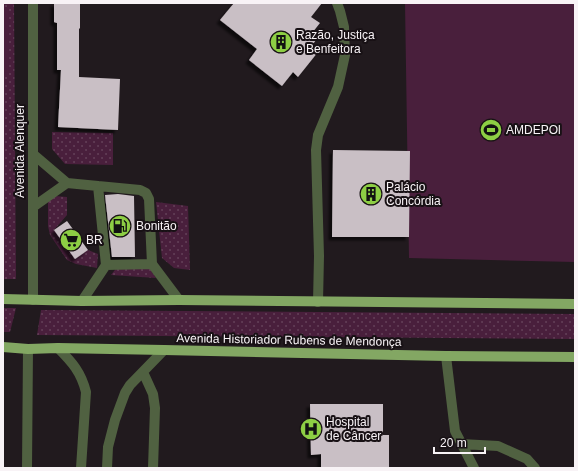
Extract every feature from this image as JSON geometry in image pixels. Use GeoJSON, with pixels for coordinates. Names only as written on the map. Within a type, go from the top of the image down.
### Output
{"type":"FeatureCollection","features":[{"type":"Feature","properties":{"kind":"main road"},"geometry":{"type":"LineString","coordinates":[[3,299],[82,302],[180,300],[575,304]]}},
{"type":"Feature","properties":{"kind":"main road","name":"Avenida Historiador Rubens de Mendonça"},"geometry":{"type":"LineString","coordinates":[[3,347],[28,349],[58,348],[446,356],[575,357]]}},
{"type":"Feature","properties":{"kind":"street","name":"Avenida Alenquer"},"geometry":{"type":"LineString","coordinates":[[33,3],[33,300]]}},
{"type":"Feature","properties":{"kind":"street"},"geometry":{"type":"LineString","coordinates":[[318,302],[319,256],[316,150],[318,135],[338,87],[345,55],[344,27],[337,3]]}},
{"type":"Feature","properties":{"kind":"street"},"geometry":{"type":"LineString","coordinates":[[33,154],[67,182],[140,190],[146,193],[149,199],[152,264],[180,300]]}},
{"type":"Feature","properties":{"kind":"street"},"geometry":{"type":"LineString","coordinates":[[33,208],[67,182]]}},
{"type":"Feature","properties":{"kind":"street"},"geometry":{"type":"LineString","coordinates":[[82,302],[106,265],[98,186]]}},
{"type":"Feature","properties":{"kind":"street"},"geometry":{"type":"LineString","coordinates":[[106,265],[152,264]]}},
{"type":"Feature","properties":{"kind":"street"},"geometry":{"type":"LineString","coordinates":[[58,348],[71,361],[84,381],[86,392],[81,468]]}},
{"type":"Feature","properties":{"kind":"street"},"geometry":{"type":"LineString","coordinates":[[27,468],[28,349]]}},
{"type":"Feature","properties":{"kind":"street"},"geometry":{"type":"LineString","coordinates":[[107,468],[108,447],[115,420],[125,393],[130,385],[164,350]]}},
{"type":"Feature","properties":{"kind":"street"},"geometry":{"type":"LineString","coordinates":[[446,356],[455,431],[474,468]]}},
{"type":"Feature","properties":{"kind":"street"},"geometry":{"type":"LineString","coordinates":[[144,372],[153,394],[155,408],[153,468]]}},
{"type":"Feature","properties":{"kind":"street"},"geometry":{"type":"LineString","coordinates":[[461,444],[498,446],[527,459],[535,468]]}},
{"type":"Feature","properties":{"kind":"shaded area"},"geometry":{"type":"Polygon","coordinates":[[[3,3],[14,3],[16,279],[3,279],[3,3]]]}},
{"type":"Feature","properties":{"kind":"shaded area","name":"AMDEPOl"},"geometry":{"type":"Polygon","coordinates":[[[405,3],[575,3],[575,262],[409,258],[405,3]]]}},
{"type":"Feature","properties":{"kind":"shaded area"},"geometry":{"type":"Polygon","coordinates":[[[3,10],[8,10],[9,72],[3,73],[3,10]]]}},
{"type":"Feature","properties":{"kind":"shaded area"},"geometry":{"type":"Polygon","coordinates":[[[52,132],[113,133],[113,165],[65,164],[52,149],[52,132]]]}},
{"type":"Feature","properties":{"kind":"shaded area"},"geometry":{"type":"Polygon","coordinates":[[[55,196],[67,197],[67,215],[54,230],[75,259],[88,250],[98,254],[97,268],[76,264],[67,260],[50,235],[48,226],[48,201],[55,196]]]}},
{"type":"Feature","properties":{"kind":"shaded area"},"geometry":{"type":"Polygon","coordinates":[[[156,202],[188,206],[190,270],[174,268],[162,258],[156,202]]]}},
{"type":"Feature","properties":{"kind":"shaded area"},"geometry":{"type":"Polygon","coordinates":[[[118,266],[148,266],[156,278],[111,275],[118,266]]]}},
{"type":"Feature","properties":{"kind":"shaded area"},"geometry":{"type":"Polygon","coordinates":[[[3,308],[16,308],[10,332],[3,332],[3,308]]]}},
{"type":"Feature","properties":{"kind":"shaded area"},"geometry":{"type":"Polygon","coordinates":[[[41,310],[575,314],[575,339],[37,335],[41,310]]]}},
{"type":"Feature","properties":{"kind":"building"},"geometry":{"type":"Polygon","coordinates":[[[54,3],[80,3],[79,77],[120,79],[118,130],[58,127],[61,70],[57,70],[57,23],[54,22],[54,3]]]}},
{"type":"Feature","properties":{"kind":"building","name":"Razão, Justiça e Benfeitora"},"geometry":{"type":"Polygon","coordinates":[[[234,3],[322,3],[311,17],[320,23],[312,33],[318,37],[311,47],[318,52],[298,77],[293,72],[282,86],[249,60],[257,49],[220,20],[234,3]]]}},
{"type":"Feature","properties":{"kind":"building","name":"Palácio Concórdia"},"geometry":{"type":"Polygon","coordinates":[[[333,150],[410,151],[409,237],[332,237],[333,150]]]}},
{"type":"Feature","properties":{"kind":"building","name":"Bonitão"},"geometry":{"type":"Polygon","coordinates":[[[118,194],[134,196],[135,257],[112,257],[105,195],[118,194]]]}},
{"type":"Feature","properties":{"kind":"building","name":"BR"},"geometry":{"type":"Polygon","coordinates":[[[67,221],[88,250],[75,259],[54,230],[67,221]]]}},
{"type":"Feature","properties":{"kind":"building"},"geometry":{"type":"Polygon","coordinates":[[[310,404],[383,404],[383,435],[389,435],[389,468],[321,468],[321,454],[311,455],[310,404]]]}},
{"type":"Feature","properties":{"kind":"place","name":"Razão, Justiça e Benfeitora"},"geometry":{"type":"Point","coordinates":[281,42]}},
{"type":"Feature","properties":{"kind":"place","name":"AMDEPOl"},"geometry":{"type":"Point","coordinates":[491,130]}},
{"type":"Feature","properties":{"kind":"place","name":"Palácio Concórdia"},"geometry":{"type":"Point","coordinates":[371,194]}},
{"type":"Feature","properties":{"kind":"place","name":"Bonitão"},"geometry":{"type":"Point","coordinates":[120,226]}},
{"type":"Feature","properties":{"kind":"place","name":"BR"},"geometry":{"type":"Point","coordinates":[71,240]}},
{"type":"Feature","properties":{"kind":"place","name":"Hospital de Câncer"},"geometry":{"type":"Point","coordinates":[311,429]}}]}
